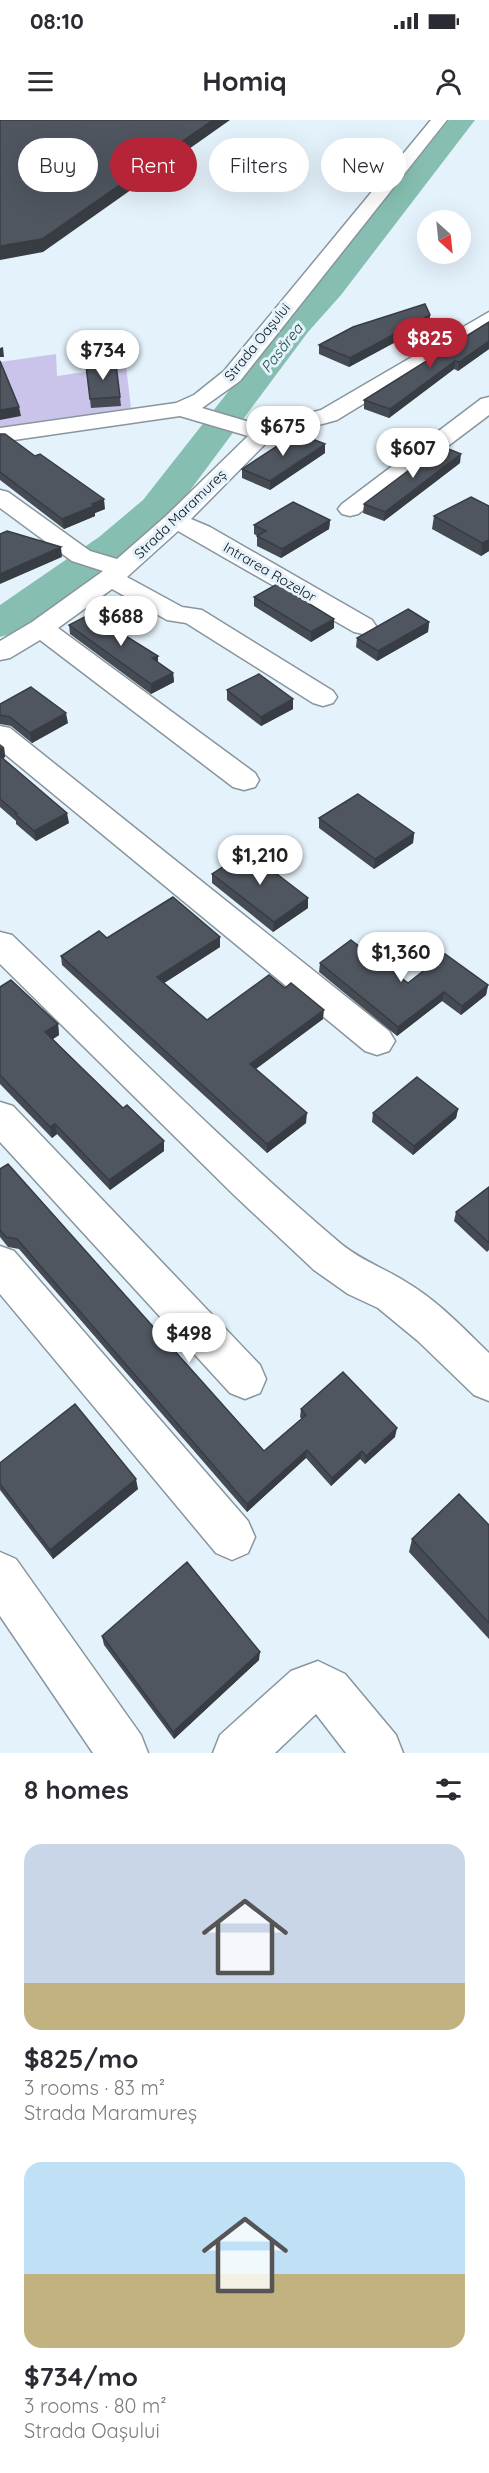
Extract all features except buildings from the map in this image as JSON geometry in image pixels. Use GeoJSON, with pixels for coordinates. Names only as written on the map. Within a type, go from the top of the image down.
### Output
{"type":"FeatureCollection","features":[{"type":"Feature","properties":{"kind":"street","name":"Strada Oașului"},"geometry":{"type":"LineString","coordinates":[[0,435],[181,409],[208,395],[232,376],[439,120]]}},
{"type":"Feature","properties":{"kind":"street"},"geometry":{"type":"LineString","coordinates":[[181,409],[252,429],[316,420],[329,415],[489,318]]}},
{"type":"Feature","properties":{"kind":"street"},"geometry":{"type":"LineString","coordinates":[[350,509],[489,405]]}},
{"type":"Feature","properties":{"kind":"street","name":"Strada Maramureș"},"geometry":{"type":"LineString","coordinates":[[0,652],[41,628],[116,573],[175,521],[252,429]]}},
{"type":"Feature","properties":{"kind":"street"},"geometry":{"type":"LineString","coordinates":[[0,498],[81,556],[116,573],[176,614],[193,616],[322,697]]}},
{"type":"Feature","properties":{"kind":"street","name":"Intrarea Rozelor"},"geometry":{"type":"LineString","coordinates":[[175,521],[201,532],[363,626]]}},
{"type":"Feature","properties":{"kind":"street"},"geometry":{"type":"LineString","coordinates":[[41,628],[244,780]]}},
{"type":"Feature","properties":{"kind":"street"},"geometry":{"type":"LineString","coordinates":[[0,735],[376,1041]]}},
{"type":"Feature","properties":{"kind":"street"},"geometry":{"type":"LineString","coordinates":[[0,944],[247,1183],[328,1257],[362,1281],[392,1295],[433,1327],[489,1381]]}},
{"type":"Feature","properties":{"kind":"street"},"geometry":{"type":"LineString","coordinates":[[0,1117],[245,1379]]}},
{"type":"Feature","properties":{"kind":"street"},"geometry":{"type":"LineString","coordinates":[[0,1264],[232,1537]]}},
{"type":"Feature","properties":{"kind":"street"},"geometry":{"type":"LineString","coordinates":[[0,1575],[123,1753]]}},
{"type":"Feature","properties":{"kind":"street"},"geometry":{"type":"LineString","coordinates":[[238,1753],[308,1688],[318,1685],[328,1691],[378,1753]]}},
{"type":"Feature","properties":{"kind":"shaded area"},"geometry":{"type":"Polygon","coordinates":[[[56,354],[57,376],[126,366],[131,408],[0,428],[0,362],[56,354]]]}},
{"type":"Feature","properties":{"kind":"waterway","name":"Pasărea"},"geometry":{"type":"LineString","coordinates":[[0,624],[113,545],[157,508],[297,325],[330,288],[462,120]]}}]}
